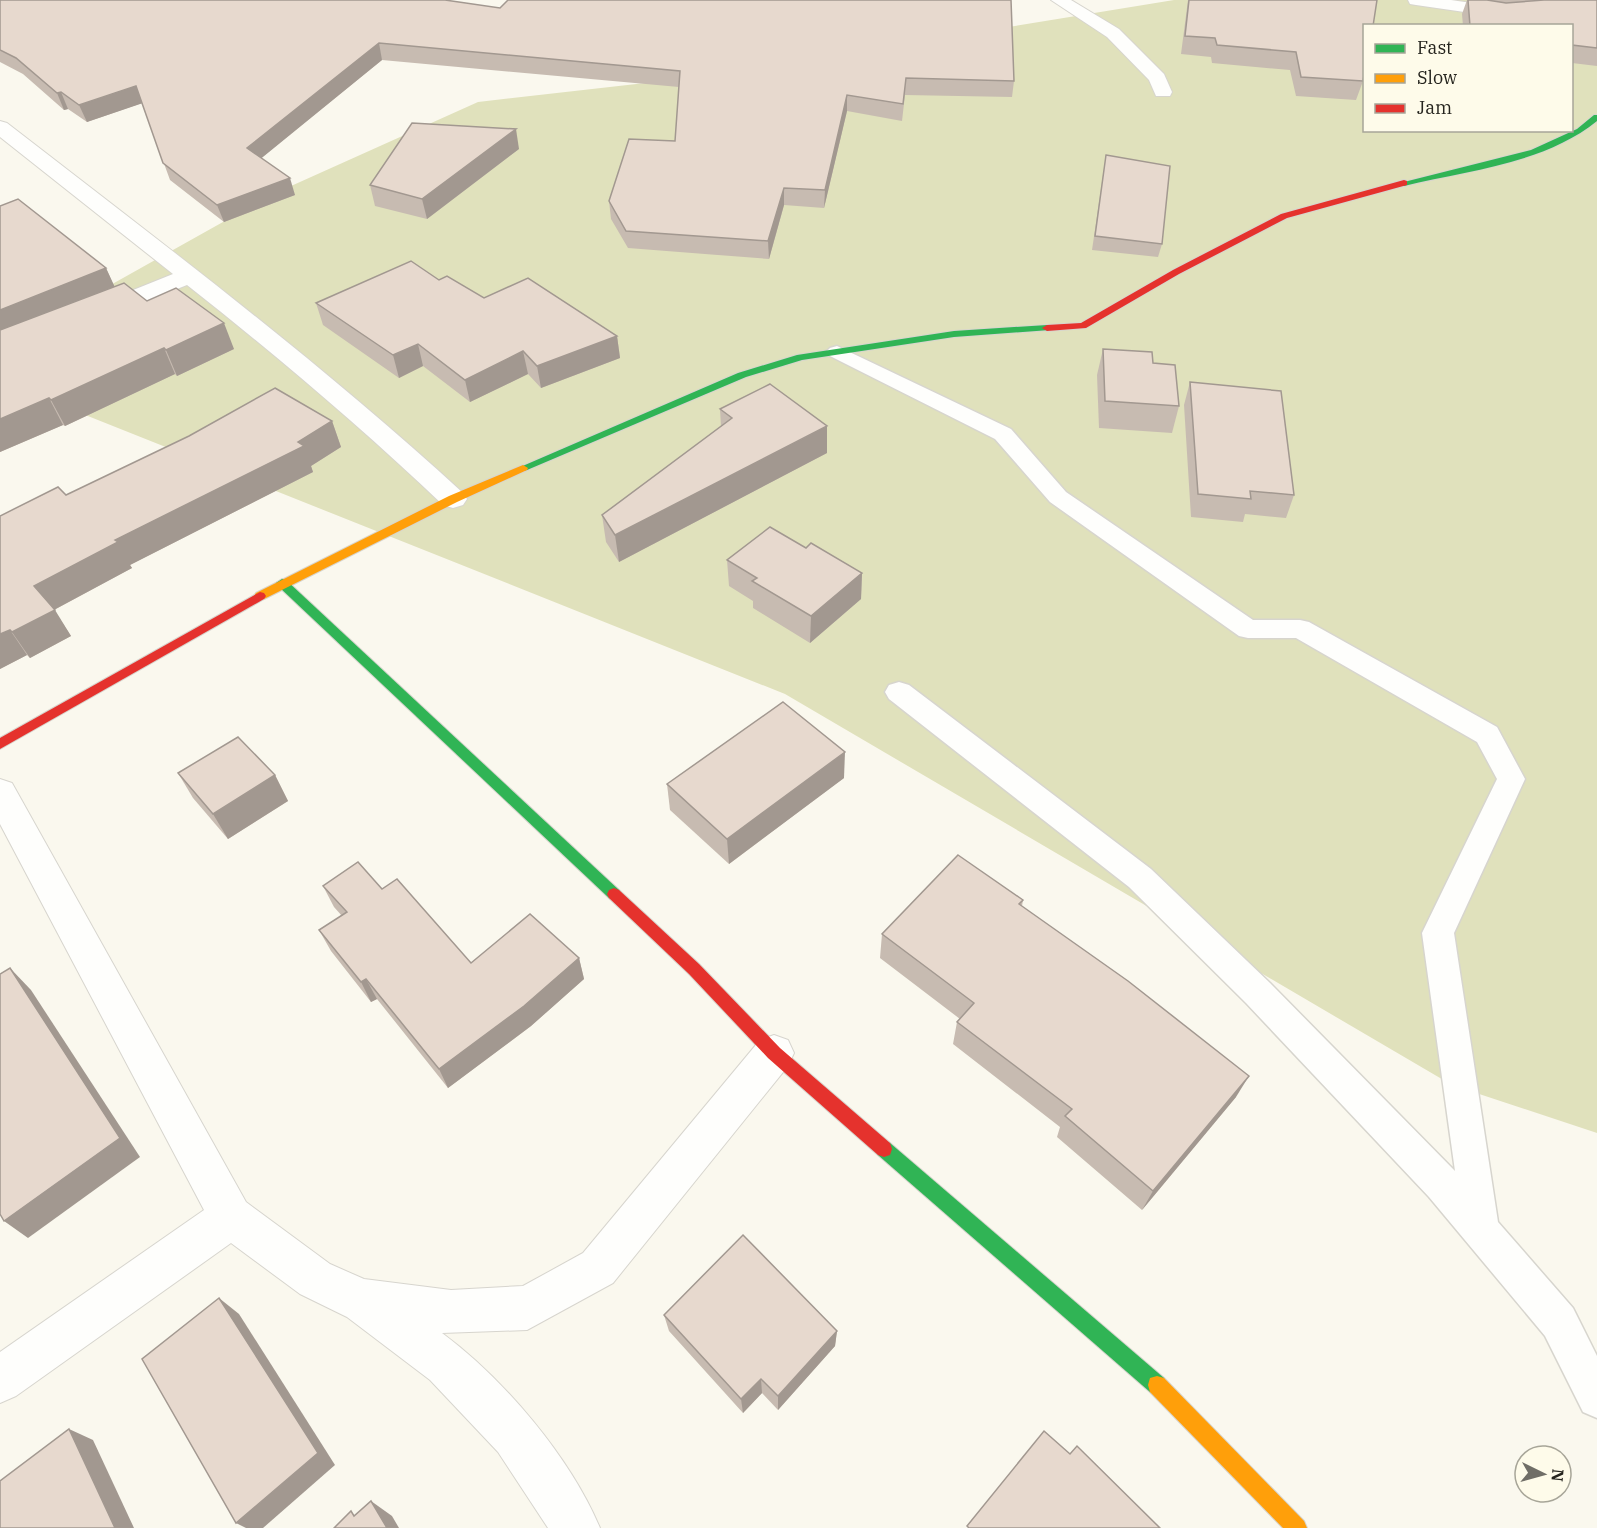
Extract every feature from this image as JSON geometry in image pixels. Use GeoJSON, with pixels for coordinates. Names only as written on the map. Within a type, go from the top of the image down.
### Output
{"type":"FeatureCollection","features":[{"type":"Feature","properties":{"kind":"street"},"geometry":{"type":"LineString","coordinates":[[1059,0],[1113,33],[1157,78],[1163,92]]}},
{"type":"Feature","properties":{"kind":"street"},"geometry":{"type":"LineString","coordinates":[[1416,0],[1499,12],[1597,4]]}},
{"type":"Feature","properties":{"kind":"street"},"geometry":{"type":"LineString","coordinates":[[0,744],[282,583],[453,499],[742,375],[801,357],[954,334],[1083,326],[1176,272],[1284,216],[1441,174],[1534,153],[1587,128],[1597,117]]}},
{"type":"Feature","properties":{"kind":"street"},"geometry":{"type":"LineString","coordinates":[[0,127],[297,361],[379,430],[453,499]]}},
{"type":"Feature","properties":{"kind":"street"},"geometry":{"type":"LineString","coordinates":[[74,323],[189,276]]}},
{"type":"Feature","properties":{"kind":"street"},"geometry":{"type":"LineString","coordinates":[[282,583],[694,969],[774,1053],[1170,1396],[1297,1528]]}},
{"type":"Feature","properties":{"kind":"street"},"geometry":{"type":"LineString","coordinates":[[0,792],[231,1217],[315,1279],[362,1301],[446,1364],[515,1435],[560,1499],[575,1528]]}},
{"type":"Feature","properties":{"kind":"street"},"geometry":{"type":"LineString","coordinates":[[362,1301],[451,1312],[527,1308],[598,1268],[774,1053]]}},
{"type":"Feature","properties":{"kind":"street"},"geometry":{"type":"LineString","coordinates":[[0,1380],[231,1217]]}},
{"type":"Feature","properties":{"kind":"lane"},"geometry":{"type":"LineString","coordinates":[[837,352],[1003,434],[1058,497],[1248,628],[1300,629],[1487,735],[1511,779],[1438,933],[1480,1229]]}},
{"type":"Feature","properties":{"kind":"lane"},"geometry":{"type":"LineString","coordinates":[[899,692],[1140,878],[1258,993],[1442,1184],[1559,1322],[1597,1398]]}},
{"type":"Feature","properties":{"kind":"green space"},"geometry":{"type":"Polygon","coordinates":[[[1174,0],[1597,0],[1597,1133],[1452,1085],[785,694],[0,381],[0,347],[271,195],[478,102],[716,75],[1174,0]]]}},
{"type":"Feature","properties":{"kind":"building"},"geometry":{"type":"Polygon","coordinates":[[[0,0],[445,0],[500,8],[508,0],[1011,0],[1014,81],[906,78],[903,104],[847,95],[825,190],[784,188],[768,241],[626,231],[609,201],[629,139],[675,141],[680,71],[379,43],[247,148],[290,178],[217,205],[163,163],[136,86],[79,105],[61,92],[57,93],[16,58],[0,50],[0,0]]]}},
{"type":"Feature","properties":{"kind":"building"},"geometry":{"type":"Polygon","coordinates":[[[1189,0],[1377,0],[1373,24],[1363,24],[1363,81],[1301,77],[1296,52],[1217,45],[1215,38],[1185,36],[1189,0]]]}},
{"type":"Feature","properties":{"kind":"building"},"geometry":{"type":"Polygon","coordinates":[[[1468,0],[1506,3],[1597,0],[1597,48],[1573,45],[1573,24],[1470,24],[1468,0]]]}},
{"type":"Feature","properties":{"kind":"building"},"geometry":{"type":"Polygon","coordinates":[[[412,123],[516,129],[422,199],[370,185],[412,123]]]}},
{"type":"Feature","properties":{"kind":"building"},"geometry":{"type":"Polygon","coordinates":[[[1106,155],[1170,166],[1162,244],[1095,236],[1106,155]]]}},
{"type":"Feature","properties":{"kind":"building"},"geometry":{"type":"Polygon","coordinates":[[[18,199],[106,268],[0,310],[0,206],[18,199]]]}},
{"type":"Feature","properties":{"kind":"building"},"geometry":{"type":"Polygon","coordinates":[[[411,261],[439,280],[447,276],[484,298],[528,278],[617,336],[537,366],[523,351],[465,380],[418,344],[393,355],[316,303],[411,261]]]}},
{"type":"Feature","properties":{"kind":"building"},"geometry":{"type":"Polygon","coordinates":[[[124,283],[147,301],[176,288],[224,323],[51,400],[49,398],[0,419],[0,330],[124,283]]]}},
{"type":"Feature","properties":{"kind":"building"},"geometry":{"type":"Polygon","coordinates":[[[1103,349],[1152,352],[1153,363],[1175,365],[1179,406],[1105,401],[1103,349]]]}},
{"type":"Feature","properties":{"kind":"building"},"geometry":{"type":"Polygon","coordinates":[[[1190,382],[1281,391],[1294,495],[1250,491],[1251,499],[1198,494],[1190,382]]]}},
{"type":"Feature","properties":{"kind":"building"},"geometry":{"type":"Polygon","coordinates":[[[770,384],[827,426],[615,535],[602,515],[732,418],[720,409],[770,384]]]}},
{"type":"Feature","properties":{"kind":"building"},"geometry":{"type":"Polygon","coordinates":[[[275,388],[332,421],[298,442],[304,446],[115,540],[118,542],[34,586],[55,610],[12,632],[10,630],[0,634],[0,516],[58,487],[66,495],[189,436],[275,388]]]}},
{"type":"Feature","properties":{"kind":"building"},"geometry":{"type":"Polygon","coordinates":[[[770,527],[806,548],[811,543],[862,573],[811,616],[752,581],[757,578],[727,560],[770,527]]]}},
{"type":"Feature","properties":{"kind":"building"},"geometry":{"type":"Polygon","coordinates":[[[783,702],[845,752],[727,839],[667,784],[783,702]]]}},
{"type":"Feature","properties":{"kind":"building"},"geometry":{"type":"Polygon","coordinates":[[[238,737],[275,775],[213,814],[178,773],[238,737]]]}},
{"type":"Feature","properties":{"kind":"building"},"geometry":{"type":"Polygon","coordinates":[[[958,855],[1023,900],[1019,904],[1128,981],[1249,1076],[1153,1191],[1065,1116],[1072,1109],[957,1022],[974,1003],[882,934],[958,855]]]}},
{"type":"Feature","properties":{"kind":"building"},"geometry":{"type":"Polygon","coordinates":[[[358,862],[382,889],[397,879],[471,963],[530,914],[579,958],[524,1006],[439,1069],[366,979],[361,982],[319,930],[347,912],[323,886],[358,862]]]}},
{"type":"Feature","properties":{"kind":"building"},"geometry":{"type":"Polygon","coordinates":[[[10,968],[120,1138],[4,1221],[0,1214],[0,974],[10,968]]]}},
{"type":"Feature","properties":{"kind":"building"},"geometry":{"type":"Polygon","coordinates":[[[743,1235],[837,1331],[778,1396],[761,1379],[741,1399],[664,1315],[743,1235]]]}},
{"type":"Feature","properties":{"kind":"building"},"geometry":{"type":"Polygon","coordinates":[[[219,1298],[318,1453],[236,1523],[142,1359],[219,1298]]]}},
{"type":"Feature","properties":{"kind":"building"},"geometry":{"type":"Polygon","coordinates":[[[69,1429],[115,1528],[0,1528],[0,1481],[69,1429]]]}},
{"type":"Feature","properties":{"kind":"building"},"geometry":{"type":"Polygon","coordinates":[[[1044,1431],[1070,1454],[1077,1446],[1160,1528],[969,1528],[967,1526],[1044,1431]]]}},
{"type":"Feature","properties":{"kind":"building"},"geometry":{"type":"Polygon","coordinates":[[[371,1501],[387,1528],[334,1528],[351,1511],[354,1516],[371,1501]]]}},
{"type":"Feature","properties":{"kind":"traffic: fast"},"geometry":{"type":"LineString","coordinates":[[1404,183],[1479,167],[1534,152],[1580,131],[1597,117]]}},
{"type":"Feature","properties":{"kind":"traffic: fast"},"geometry":{"type":"LineString","coordinates":[[523,468],[742,375],[801,357],[954,334],[1047,328]]}},
{"type":"Feature","properties":{"kind":"traffic: fast"},"geometry":{"type":"LineString","coordinates":[[282,583],[614,894]]}},
{"type":"Feature","properties":{"kind":"traffic: fast"},"geometry":{"type":"LineString","coordinates":[[884,1149],[1157,1385]]}},
{"type":"Feature","properties":{"kind":"traffic: slow"},"geometry":{"type":"LineString","coordinates":[[260,596],[453,499],[523,468]]}},
{"type":"Feature","properties":{"kind":"traffic: slow"},"geometry":{"type":"LineString","coordinates":[[1157,1385],[1297,1528]]}},
{"type":"Feature","properties":{"kind":"traffic: jam"},"geometry":{"type":"LineString","coordinates":[[1047,328],[1083,326],[1176,272],[1284,216],[1404,183]]}},
{"type":"Feature","properties":{"kind":"traffic: jam"},"geometry":{"type":"LineString","coordinates":[[0,744],[260,596]]}},
{"type":"Feature","properties":{"kind":"traffic: jam"},"geometry":{"type":"LineString","coordinates":[[614,894],[694,969],[774,1053],[884,1149]]}}]}
